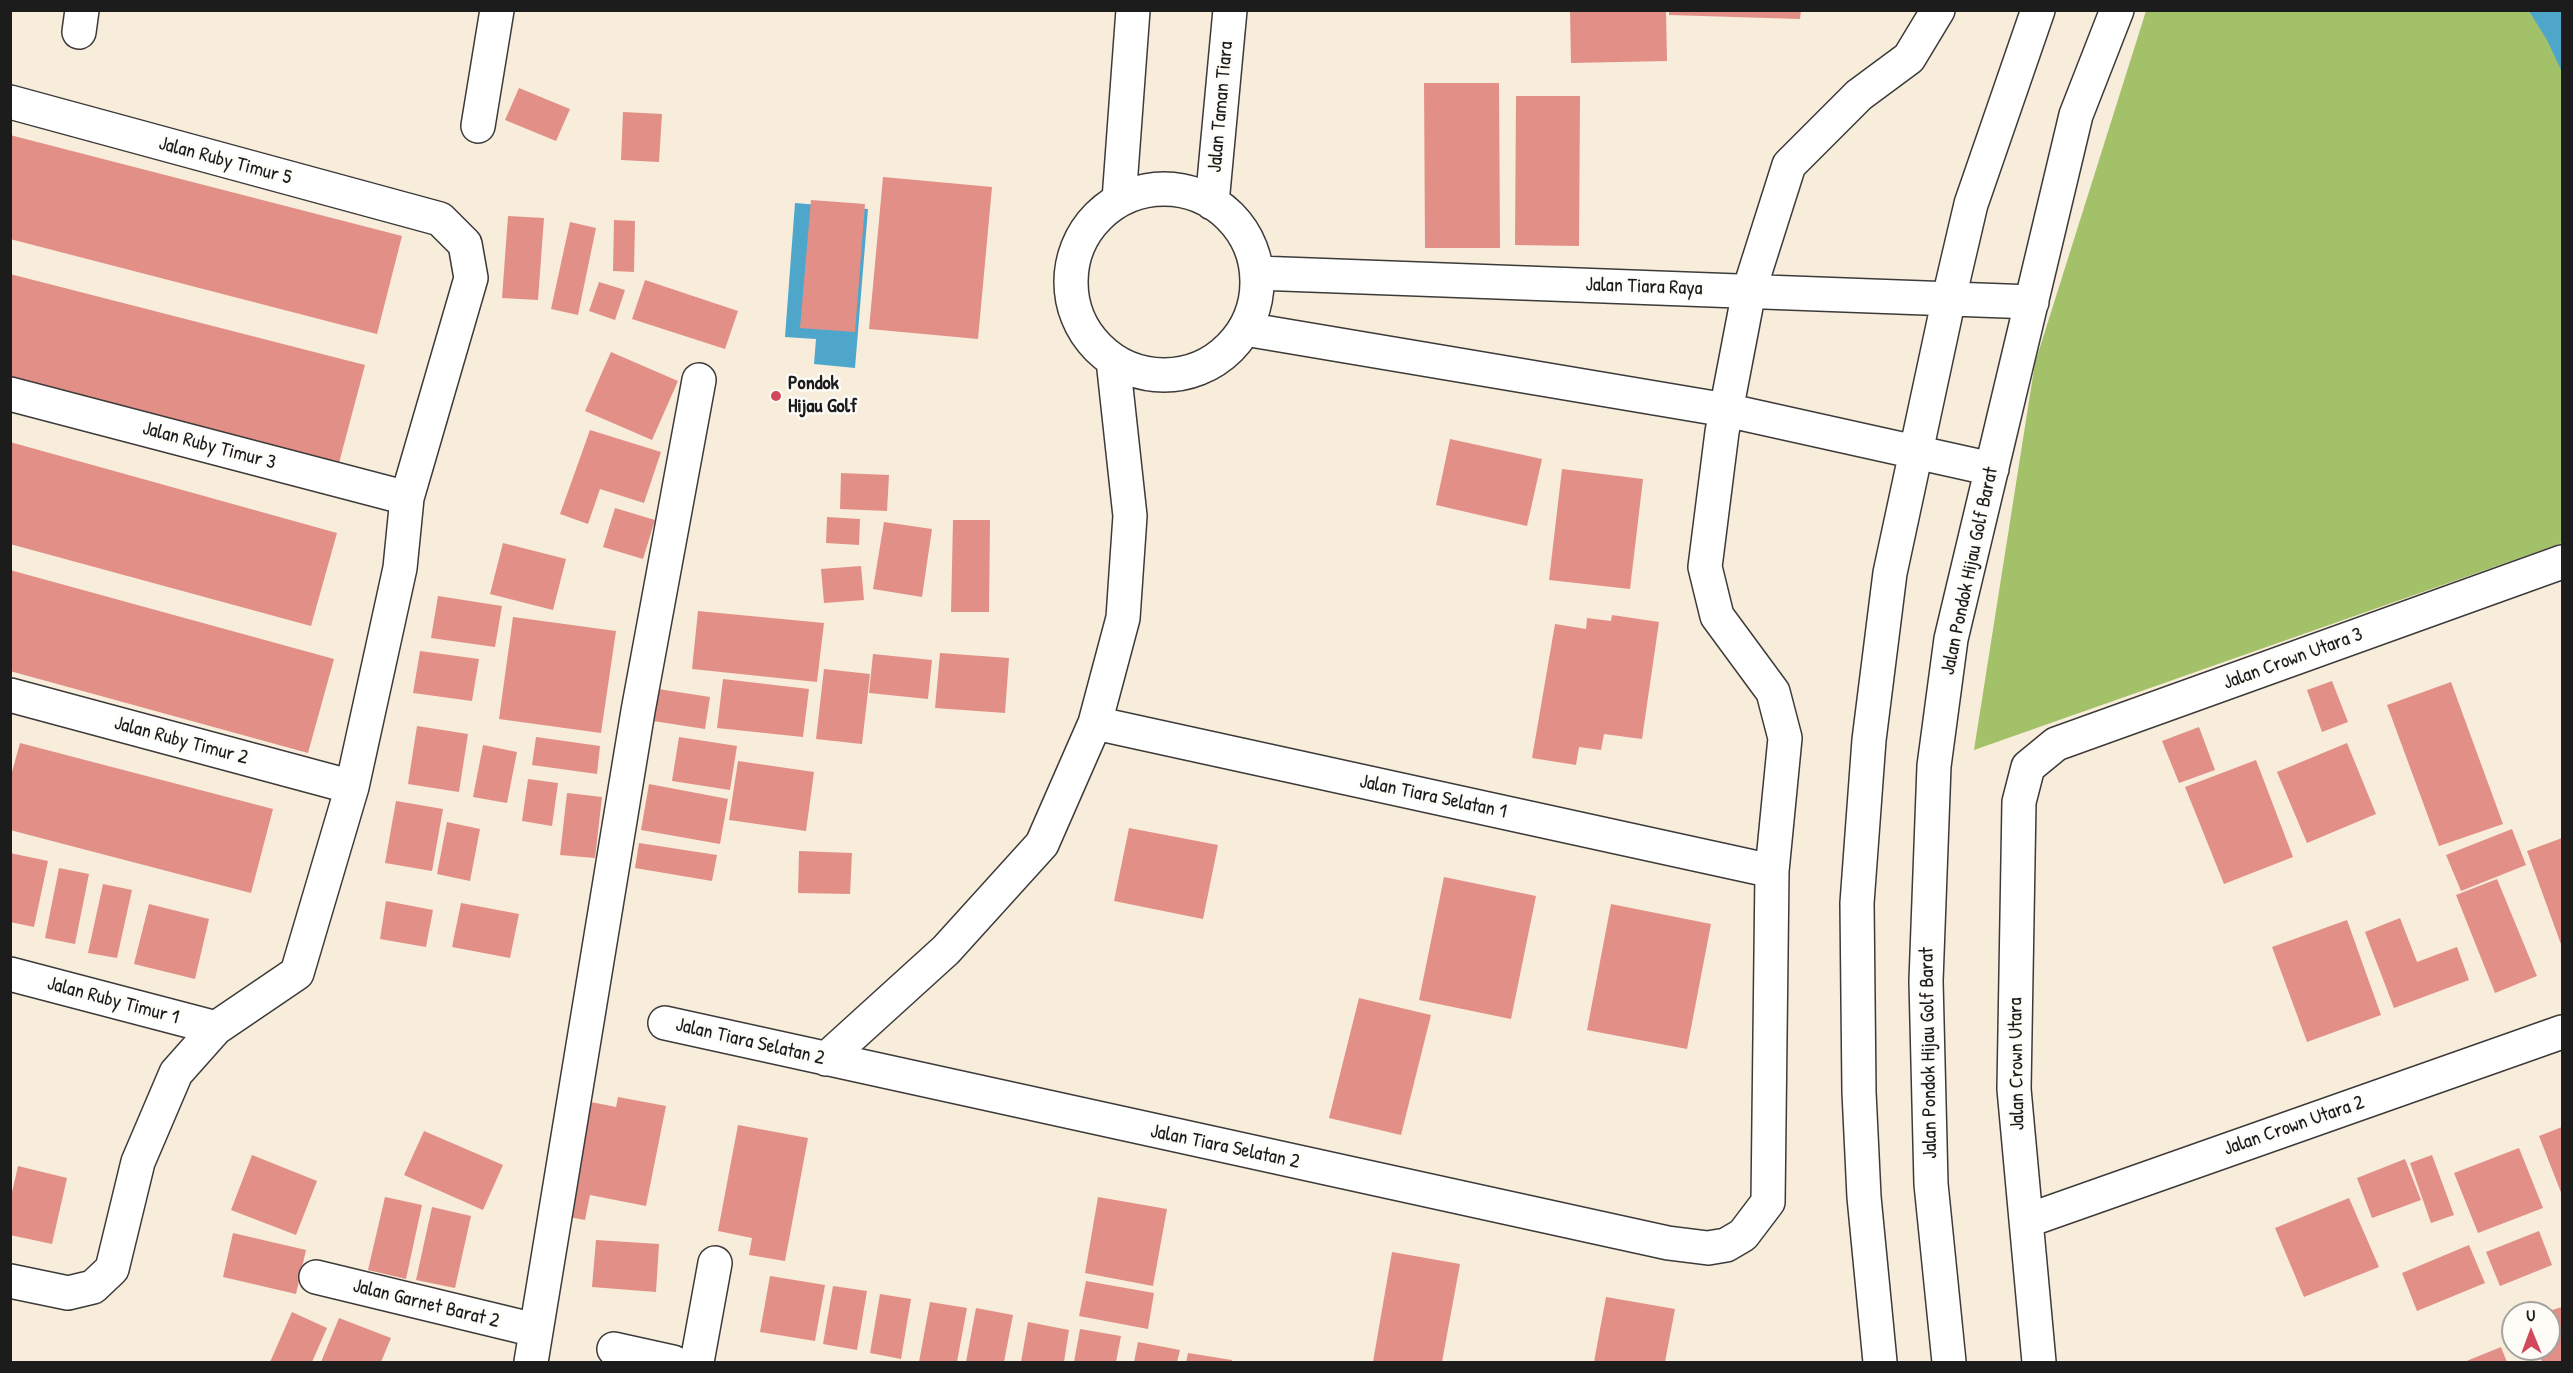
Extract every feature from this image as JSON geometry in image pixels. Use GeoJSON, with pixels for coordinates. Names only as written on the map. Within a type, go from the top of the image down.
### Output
{"type":"FeatureCollection","features":[{"type":"Feature","properties":{"kind":"street"},"geometry":{"type":"LineString","coordinates":[[478,126],[497,10]]}},
{"type":"Feature","properties":{"kind":"street"},"geometry":{"type":"LineString","coordinates":[[1119,200],[1132,10]]}},
{"type":"Feature","properties":{"kind":"street","name":"Jalan Taman Tiara"},"geometry":{"type":"LineString","coordinates":[[1212,202],[1230,10]]}},
{"type":"Feature","properties":{"kind":"street"},"geometry":{"type":"LineString","coordinates":[[1772,871],[1785,738],[1773,692],[1717,616],[1705,567],[1726,410],[1749,291],[1789,165],[1859,95],[1909,58],[1938,10]]}},
{"type":"Feature","properties":{"kind":"street"},"geometry":{"type":"LineString","coordinates":[[1880,1362],[1864,1197],[1860,1115],[1857,903],[1869,740],[1887,595],[1914,454],[1949,298],[1971,204],[2038,10]]}},
{"type":"Feature","properties":{"kind":"street","name":"Jalan Pondok Hijau Golf Barat"},"geometry":{"type":"LineString","coordinates":[[1949,1362],[1931,1184],[1926,993],[1934,778],[1951,639],[2076,116],[2117,10]]}},
{"type":"Feature","properties":{"kind":"street","name":"Jalan Ruby Timur 5"},"geometry":{"type":"LineString","coordinates":[[10,102],[441,219],[465,244],[471,278],[407,498]]}},
{"type":"Feature","properties":{"kind":"street"},"geometry":{"type":"LineString","coordinates":[[1150,190],[1182,191],[1212,202],[1234,221],[1249,245],[1257,273],[1255,302],[1245,329],[1227,351],[1203,367],[1175,375],[1142,373],[1113,360],[1089,338],[1074,310],[1070,278],[1077,247],[1094,220],[1119,200],[1150,190]]}},
{"type":"Feature","properties":{"kind":"street","name":"Jalan Tiara Raya"},"geometry":{"type":"LineString","coordinates":[[1257,273],[2032,302]]}},
{"type":"Feature","properties":{"kind":"street"},"geometry":{"type":"LineString","coordinates":[[1245,329],[1726,410],[1914,454],[1992,469]]}},
{"type":"Feature","properties":{"kind":"street"},"geometry":{"type":"LineString","coordinates":[[826,1059],[946,950],[1042,844],[1095,723],[1123,618],[1130,516],[1113,360]]}},
{"type":"Feature","properties":{"kind":"street"},"geometry":{"type":"LineString","coordinates":[[531,1362],[636,723],[699,381]]}},
{"type":"Feature","properties":{"kind":"street","name":"Jalan Ruby Timur 3"},"geometry":{"type":"LineString","coordinates":[[10,394],[407,498]]}},
{"type":"Feature","properties":{"kind":"street"},"geometry":{"type":"LineString","coordinates":[[10,1281],[68,1293],[93,1287],[112,1269],[138,1162],[176,1073],[216,1028],[297,973],[352,787],[400,568],[407,498]]}},
{"type":"Feature","properties":{"kind":"street","name":"Jalan Crown Utara 3"},"geometry":{"type":"LineString","coordinates":[[2028,767],[2056,744],[2562,562]]}},
{"type":"Feature","properties":{"kind":"street","name":"Jalan Ruby Timur 2"},"geometry":{"type":"LineString","coordinates":[[10,695],[352,787]]}},
{"type":"Feature","properties":{"kind":"street","name":"Jalan Tiara Selatan 1"},"geometry":{"type":"LineString","coordinates":[[1095,723],[1772,871]]}},
{"type":"Feature","properties":{"kind":"street","name":"Jalan Crown Utara"},"geometry":{"type":"LineString","coordinates":[[2028,767],[2019,802],[2014,1089],[2039,1362]]}},
{"type":"Feature","properties":{"kind":"street","name":"Jalan Tiara Selatan 2"},"geometry":{"type":"LineString","coordinates":[[665,1023],[1668,1243],[1708,1248],[1726,1245],[1743,1235],[1768,1202],[1772,871]]}},
{"type":"Feature","properties":{"kind":"street","name":"Jalan Ruby Timur 1"},"geometry":{"type":"LineString","coordinates":[[10,974],[216,1028]]}},
{"type":"Feature","properties":{"kind":"street","name":"Jalan Crown Utara 2"},"geometry":{"type":"LineString","coordinates":[[2026,1221],[2562,1032]]}},
{"type":"Feature","properties":{"kind":"street"},"geometry":{"type":"LineString","coordinates":[[696,1362],[715,1263]]}},
{"type":"Feature","properties":{"kind":"street","name":"Jalan Garnet Barat 2"},"geometry":{"type":"LineString","coordinates":[[316,1277],[535,1330]]}},
{"type":"Feature","properties":{"kind":"street"},"geometry":{"type":"LineString","coordinates":[[614,1349],[673,1362]]}},
{"type":"Feature","properties":{"kind":"green space"},"geometry":{"type":"Polygon","coordinates":[[[2146,11],[2562,11],[2562,543],[1974,750],[2035,363],[2146,11]]]}},
{"type":"Feature","properties":{"kind":"water"},"geometry":{"type":"Polygon","coordinates":[[[2529,11],[2562,11],[2562,72],[2547,40],[2529,11]]]}},
{"type":"Feature","properties":{"kind":"water"},"geometry":{"type":"Polygon","coordinates":[[[795,203],[868,209],[855,368],[814,364],[816,339],[785,337],[795,203]]]}},
{"type":"Feature","properties":{"kind":"building"},"geometry":{"type":"Polygon","coordinates":[[[1570,10],[1666,10],[1667,61],[1571,63],[1570,10]]]}},
{"type":"Feature","properties":{"kind":"building"},"geometry":{"type":"Polygon","coordinates":[[[1669,10],[1801,10],[1800,19],[1669,15],[1669,10]]]}},
{"type":"Feature","properties":{"kind":"building"},"geometry":{"type":"Polygon","coordinates":[[[1424,83],[1499,83],[1500,248],[1425,248],[1424,83]]]}},
{"type":"Feature","properties":{"kind":"building"},"geometry":{"type":"Polygon","coordinates":[[[519,88],[570,109],[556,141],[505,120],[519,88]]]}},
{"type":"Feature","properties":{"kind":"building"},"geometry":{"type":"Polygon","coordinates":[[[1516,96],[1580,96],[1579,246],[1515,245],[1516,96]]]}},
{"type":"Feature","properties":{"kind":"building"},"geometry":{"type":"Polygon","coordinates":[[[623,112],[662,114],[659,162],[621,160],[623,112]]]}},
{"type":"Feature","properties":{"kind":"building"},"geometry":{"type":"Polygon","coordinates":[[[10,135],[402,236],[377,334],[10,239],[10,135]]]}},
{"type":"Feature","properties":{"kind":"building"},"geometry":{"type":"Polygon","coordinates":[[[883,177],[992,187],[978,339],[869,329],[883,177]]]}},
{"type":"Feature","properties":{"kind":"building"},"geometry":{"type":"Polygon","coordinates":[[[811,200],[865,204],[855,332],[800,328],[811,200]]]}},
{"type":"Feature","properties":{"kind":"building"},"geometry":{"type":"Polygon","coordinates":[[[508,216],[544,218],[538,300],[502,298],[508,216]]]}},
{"type":"Feature","properties":{"kind":"building"},"geometry":{"type":"Polygon","coordinates":[[[614,220],[635,221],[634,272],[613,271],[614,220]]]}},
{"type":"Feature","properties":{"kind":"building"},"geometry":{"type":"Polygon","coordinates":[[[570,222],[596,228],[578,315],[551,309],[570,222]]]}},
{"type":"Feature","properties":{"kind":"building"},"geometry":{"type":"Polygon","coordinates":[[[10,274],[365,365],[339,463],[10,378],[10,274]]]}},
{"type":"Feature","properties":{"kind":"building"},"geometry":{"type":"Polygon","coordinates":[[[645,280],[738,311],[725,349],[632,319],[645,280]]]}},
{"type":"Feature","properties":{"kind":"building"},"geometry":{"type":"Polygon","coordinates":[[[599,282],[625,290],[615,320],[589,311],[599,282]]]}},
{"type":"Feature","properties":{"kind":"building"},"geometry":{"type":"Polygon","coordinates":[[[611,352],[678,381],[652,440],[585,411],[611,352]]]}},
{"type":"Feature","properties":{"kind":"building"},"geometry":{"type":"Polygon","coordinates":[[[590,430],[661,452],[644,503],[600,489],[588,524],[560,514],[590,430]]]}},
{"type":"Feature","properties":{"kind":"building"},"geometry":{"type":"Polygon","coordinates":[[[1450,439],[1542,459],[1527,526],[1436,505],[1450,439]]]}},
{"type":"Feature","properties":{"kind":"building"},"geometry":{"type":"Polygon","coordinates":[[[10,442],[337,533],[311,626],[10,544],[10,442]]]}},
{"type":"Feature","properties":{"kind":"building"},"geometry":{"type":"Polygon","coordinates":[[[1562,469],[1643,479],[1630,589],[1549,580],[1562,469]]]}},
{"type":"Feature","properties":{"kind":"building"},"geometry":{"type":"Polygon","coordinates":[[[841,473],[889,475],[887,511],[840,509],[841,473]]]}},
{"type":"Feature","properties":{"kind":"building"},"geometry":{"type":"Polygon","coordinates":[[[615,508],[655,520],[643,559],[603,547],[615,508]]]}},
{"type":"Feature","properties":{"kind":"building"},"geometry":{"type":"Polygon","coordinates":[[[827,517],[860,519],[859,545],[826,543],[827,517]]]}},
{"type":"Feature","properties":{"kind":"building"},"geometry":{"type":"Polygon","coordinates":[[[953,520],[990,520],[989,612],[951,612],[953,520]]]}},
{"type":"Feature","properties":{"kind":"building"},"geometry":{"type":"Polygon","coordinates":[[[884,522],[932,529],[922,597],[873,589],[884,522]]]}},
{"type":"Feature","properties":{"kind":"building"},"geometry":{"type":"Polygon","coordinates":[[[503,543],[566,559],[553,610],[490,594],[503,543]]]}},
{"type":"Feature","properties":{"kind":"building"},"geometry":{"type":"Polygon","coordinates":[[[861,566],[864,600],[824,603],[821,569],[861,566]]]}},
{"type":"Feature","properties":{"kind":"building"},"geometry":{"type":"Polygon","coordinates":[[[10,570],[334,659],[308,753],[10,671],[10,570]]]}},
{"type":"Feature","properties":{"kind":"building"},"geometry":{"type":"Polygon","coordinates":[[[438,596],[502,606],[495,647],[431,638],[438,596]]]}},
{"type":"Feature","properties":{"kind":"building"},"geometry":{"type":"Polygon","coordinates":[[[698,611],[824,623],[817,682],[692,669],[698,611]]]}},
{"type":"Feature","properties":{"kind":"building"},"geometry":{"type":"Polygon","coordinates":[[[1612,615],[1659,622],[1642,739],[1604,734],[1601,750],[1579,747],[1576,765],[1532,758],[1555,624],[1586,629],[1587,618],[1611,621],[1612,615]]]}},
{"type":"Feature","properties":{"kind":"building"},"geometry":{"type":"Polygon","coordinates":[[[513,617],[616,631],[601,733],[499,719],[513,617]]]}},
{"type":"Feature","properties":{"kind":"building"},"geometry":{"type":"Polygon","coordinates":[[[420,651],[479,659],[472,701],[413,693],[420,651]]]}},
{"type":"Feature","properties":{"kind":"building"},"geometry":{"type":"Polygon","coordinates":[[[940,653],[1009,658],[1005,713],[935,708],[940,653]]]}},
{"type":"Feature","properties":{"kind":"building"},"geometry":{"type":"Polygon","coordinates":[[[873,654],[932,660],[928,699],[869,693],[873,654]]]}},
{"type":"Feature","properties":{"kind":"building"},"geometry":{"type":"Polygon","coordinates":[[[824,669],[870,674],[862,744],[816,739],[824,669]]]}},
{"type":"Feature","properties":{"kind":"building"},"geometry":{"type":"Polygon","coordinates":[[[723,679],[809,689],[803,737],[717,728],[723,679]]]}},
{"type":"Feature","properties":{"kind":"building"},"geometry":{"type":"Polygon","coordinates":[[[2332,681],[2348,722],[2322,732],[2307,690],[2332,681]]]}},
{"type":"Feature","properties":{"kind":"building"},"geometry":{"type":"Polygon","coordinates":[[[2451,682],[2503,824],[2439,846],[2387,705],[2451,682]]]}},
{"type":"Feature","properties":{"kind":"building"},"geometry":{"type":"Polygon","coordinates":[[[658,689],[710,697],[705,729],[653,721],[658,689]]]}},
{"type":"Feature","properties":{"kind":"building"},"geometry":{"type":"Polygon","coordinates":[[[417,726],[468,734],[459,792],[408,784],[417,726]]]}},
{"type":"Feature","properties":{"kind":"building"},"geometry":{"type":"Polygon","coordinates":[[[2199,727],[2215,770],[2179,783],[2162,741],[2199,727]]]}},
{"type":"Feature","properties":{"kind":"building"},"geometry":{"type":"Polygon","coordinates":[[[536,737],[600,746],[597,774],[532,765],[536,737]]]}},
{"type":"Feature","properties":{"kind":"building"},"geometry":{"type":"Polygon","coordinates":[[[679,737],[737,746],[730,790],[672,781],[679,737]]]}},
{"type":"Feature","properties":{"kind":"building"},"geometry":{"type":"Polygon","coordinates":[[[20,743],[273,809],[251,893],[10,830],[10,779],[20,743]]]}},
{"type":"Feature","properties":{"kind":"building"},"geometry":{"type":"Polygon","coordinates":[[[2347,743],[2376,814],[2307,843],[2277,772],[2347,743]]]}},
{"type":"Feature","properties":{"kind":"building"},"geometry":{"type":"Polygon","coordinates":[[[483,745],[517,752],[507,803],[473,797],[483,745]]]}},
{"type":"Feature","properties":{"kind":"building"},"geometry":{"type":"Polygon","coordinates":[[[2256,760],[2293,857],[2224,884],[2185,787],[2256,760]]]}},
{"type":"Feature","properties":{"kind":"building"},"geometry":{"type":"Polygon","coordinates":[[[738,761],[814,772],[806,831],[729,820],[738,761]]]}},
{"type":"Feature","properties":{"kind":"building"},"geometry":{"type":"Polygon","coordinates":[[[528,779],[558,783],[552,826],[522,821],[528,779]]]}},
{"type":"Feature","properties":{"kind":"building"},"geometry":{"type":"Polygon","coordinates":[[[649,784],[728,799],[720,844],[641,830],[649,784]]]}},
{"type":"Feature","properties":{"kind":"building"},"geometry":{"type":"Polygon","coordinates":[[[567,793],[602,797],[595,858],[560,855],[567,793]]]}},
{"type":"Feature","properties":{"kind":"building"},"geometry":{"type":"Polygon","coordinates":[[[396,801],[443,809],[432,871],[385,863],[396,801]]]}},
{"type":"Feature","properties":{"kind":"building"},"geometry":{"type":"Polygon","coordinates":[[[447,822],[480,829],[470,881],[437,874],[447,822]]]}},
{"type":"Feature","properties":{"kind":"building"},"geometry":{"type":"Polygon","coordinates":[[[1129,828],[1218,845],[1203,919],[1114,901],[1129,828]]]}},
{"type":"Feature","properties":{"kind":"building"},"geometry":{"type":"Polygon","coordinates":[[[2512,829],[2526,865],[2461,891],[2446,855],[2512,829]]]}},
{"type":"Feature","properties":{"kind":"building"},"geometry":{"type":"Polygon","coordinates":[[[2562,838],[2562,947],[2527,851],[2562,838]]]}},
{"type":"Feature","properties":{"kind":"building"},"geometry":{"type":"Polygon","coordinates":[[[639,843],[717,855],[712,881],[635,868],[639,843]]]}},
{"type":"Feature","properties":{"kind":"building"},"geometry":{"type":"Polygon","coordinates":[[[799,851],[852,853],[850,894],[798,893],[799,851]]]}},
{"type":"Feature","properties":{"kind":"building"},"geometry":{"type":"Polygon","coordinates":[[[10,853],[48,861],[34,927],[10,922],[10,853]]]}},
{"type":"Feature","properties":{"kind":"building"},"geometry":{"type":"Polygon","coordinates":[[[59,868],[89,874],[75,944],[45,938],[59,868]]]}},
{"type":"Feature","properties":{"kind":"building"},"geometry":{"type":"Polygon","coordinates":[[[1444,877],[1536,896],[1511,1019],[1419,1000],[1444,877]]]}},
{"type":"Feature","properties":{"kind":"building"},"geometry":{"type":"Polygon","coordinates":[[[2497,879],[2537,976],[2495,993],[2456,895],[2497,879]]]}},
{"type":"Feature","properties":{"kind":"building"},"geometry":{"type":"Polygon","coordinates":[[[103,884],[132,890],[117,958],[88,953],[103,884]]]}},
{"type":"Feature","properties":{"kind":"building"},"geometry":{"type":"Polygon","coordinates":[[[386,901],[433,910],[426,947],[380,939],[386,901]]]}},
{"type":"Feature","properties":{"kind":"building"},"geometry":{"type":"Polygon","coordinates":[[[461,903],[519,914],[510,958],[452,947],[461,903]]]}},
{"type":"Feature","properties":{"kind":"building"},"geometry":{"type":"Polygon","coordinates":[[[149,904],[209,919],[195,979],[134,964],[149,904]]]}},
{"type":"Feature","properties":{"kind":"building"},"geometry":{"type":"Polygon","coordinates":[[[1611,904],[1711,924],[1687,1049],[1587,1030],[1611,904]]]}},
{"type":"Feature","properties":{"kind":"building"},"geometry":{"type":"Polygon","coordinates":[[[2400,918],[2417,962],[2457,947],[2469,980],[2394,1008],[2365,932],[2400,918]]]}},
{"type":"Feature","properties":{"kind":"building"},"geometry":{"type":"Polygon","coordinates":[[[2347,920],[2381,1015],[2307,1042],[2272,947],[2347,920]]]}},
{"type":"Feature","properties":{"kind":"building"},"geometry":{"type":"Polygon","coordinates":[[[1359,998],[1431,1015],[1401,1135],[1329,1118],[1359,998]]]}},
{"type":"Feature","properties":{"kind":"building"},"geometry":{"type":"Polygon","coordinates":[[[618,1097],[666,1106],[646,1206],[590,1195],[585,1220],[563,1216],[586,1101],[616,1107],[618,1097]]]}},
{"type":"Feature","properties":{"kind":"building"},"geometry":{"type":"Polygon","coordinates":[[[738,1125],[808,1138],[785,1261],[749,1255],[752,1238],[718,1231],[738,1125]]]}},
{"type":"Feature","properties":{"kind":"building"},"geometry":{"type":"Polygon","coordinates":[[[2562,1127],[2562,1195],[2539,1136],[2562,1127]]]}},
{"type":"Feature","properties":{"kind":"building"},"geometry":{"type":"Polygon","coordinates":[[[424,1131],[503,1165],[483,1210],[404,1175],[424,1131]]]}},
{"type":"Feature","properties":{"kind":"building"},"geometry":{"type":"Polygon","coordinates":[[[2519,1148],[2543,1208],[2478,1233],[2454,1173],[2519,1148]]]}},
{"type":"Feature","properties":{"kind":"building"},"geometry":{"type":"Polygon","coordinates":[[[252,1155],[317,1181],[296,1235],[231,1210],[252,1155]]]}},
{"type":"Feature","properties":{"kind":"building"},"geometry":{"type":"Polygon","coordinates":[[[2432,1155],[2454,1215],[2431,1223],[2410,1163],[2432,1155]]]}},
{"type":"Feature","properties":{"kind":"building"},"geometry":{"type":"Polygon","coordinates":[[[2405,1159],[2421,1200],[2372,1218],[2357,1178],[2405,1159]]]}},
{"type":"Feature","properties":{"kind":"building"},"geometry":{"type":"Polygon","coordinates":[[[18,1166],[67,1178],[52,1244],[10,1235],[10,1201],[18,1166]]]}},
{"type":"Feature","properties":{"kind":"building"},"geometry":{"type":"Polygon","coordinates":[[[385,1197],[422,1205],[406,1279],[368,1270],[385,1197]]]}},
{"type":"Feature","properties":{"kind":"building"},"geometry":{"type":"Polygon","coordinates":[[[1098,1197],[1167,1209],[1153,1286],[1085,1273],[1098,1197]]]}},
{"type":"Feature","properties":{"kind":"building"},"geometry":{"type":"Polygon","coordinates":[[[2349,1198],[2379,1267],[2304,1297],[2275,1228],[2349,1198]]]}},
{"type":"Feature","properties":{"kind":"building"},"geometry":{"type":"Polygon","coordinates":[[[432,1207],[471,1216],[455,1288],[416,1280],[432,1207]]]}},
{"type":"Feature","properties":{"kind":"building"},"geometry":{"type":"Polygon","coordinates":[[[2539,1231],[2552,1265],[2500,1286],[2486,1252],[2539,1231]]]}},
{"type":"Feature","properties":{"kind":"building"},"geometry":{"type":"Polygon","coordinates":[[[233,1233],[306,1250],[296,1294],[223,1277],[233,1233]]]}},
{"type":"Feature","properties":{"kind":"building"},"geometry":{"type":"Polygon","coordinates":[[[596,1240],[659,1244],[656,1292],[592,1287],[596,1240]]]}},
{"type":"Feature","properties":{"kind":"building"},"geometry":{"type":"Polygon","coordinates":[[[2469,1245],[2485,1283],[2417,1311],[2402,1273],[2469,1245]]]}},
{"type":"Feature","properties":{"kind":"building"},"geometry":{"type":"Polygon","coordinates":[[[1392,1252],[1460,1264],[1442,1362],[1373,1362],[1392,1252]]]}},
{"type":"Feature","properties":{"kind":"building"},"geometry":{"type":"Polygon","coordinates":[[[770,1276],[825,1285],[815,1341],[760,1332],[770,1276]]]}},
{"type":"Feature","properties":{"kind":"building"},"geometry":{"type":"Polygon","coordinates":[[[1086,1281],[1154,1293],[1148,1329],[1079,1316],[1086,1281]]]}},
{"type":"Feature","properties":{"kind":"building"},"geometry":{"type":"Polygon","coordinates":[[[833,1286],[867,1291],[857,1350],[823,1344],[833,1286]]]}},
{"type":"Feature","properties":{"kind":"building"},"geometry":{"type":"Polygon","coordinates":[[[880,1294],[911,1299],[901,1359],[870,1353],[880,1294]]]}},
{"type":"Feature","properties":{"kind":"building"},"geometry":{"type":"Polygon","coordinates":[[[1606,1297],[1675,1309],[1665,1362],[1594,1362],[1606,1297]]]}},
{"type":"Feature","properties":{"kind":"building"},"geometry":{"type":"Polygon","coordinates":[[[930,1302],[967,1308],[957,1362],[919,1362],[930,1302]]]}},
{"type":"Feature","properties":{"kind":"building"},"geometry":{"type":"Polygon","coordinates":[[[2561,1307],[2562,1362],[2542,1362],[2561,1361],[2561,1307]]]}},
{"type":"Feature","properties":{"kind":"building"},"geometry":{"type":"Polygon","coordinates":[[[976,1308],[1013,1315],[1004,1362],[966,1362],[976,1308]]]}},
{"type":"Feature","properties":{"kind":"building"},"geometry":{"type":"Polygon","coordinates":[[[292,1312],[327,1328],[312,1362],[270,1362],[292,1312]]]}},
{"type":"Feature","properties":{"kind":"building"},"geometry":{"type":"Polygon","coordinates":[[[339,1318],[391,1338],[381,1362],[321,1362],[339,1318]]]}},
{"type":"Feature","properties":{"kind":"building"},"geometry":{"type":"Polygon","coordinates":[[[1028,1322],[1069,1330],[1064,1362],[1021,1362],[1028,1322]]]}},
{"type":"Feature","properties":{"kind":"building"},"geometry":{"type":"Polygon","coordinates":[[[1080,1329],[1121,1336],[1116,1362],[1074,1362],[1080,1329]]]}},
{"type":"Feature","properties":{"kind":"building"},"geometry":{"type":"Polygon","coordinates":[[[1138,1342],[1180,1350],[1177,1362],[1134,1362],[1138,1342]]]}},
{"type":"Feature","properties":{"kind":"building"},"geometry":{"type":"Polygon","coordinates":[[[2501,1347],[2501,1361],[2507,1362],[2464,1362],[2501,1347]]]}},
{"type":"Feature","properties":{"kind":"building"},"geometry":{"type":"Polygon","coordinates":[[[1188,1353],[1232,1360],[1232,1362],[1186,1362],[1188,1353]]]}},
{"type":"Feature","properties":{"kind":"place","name":"Pondok Hijau Golf"},"geometry":{"type":"Point","coordinates":[776,396]}}]}
